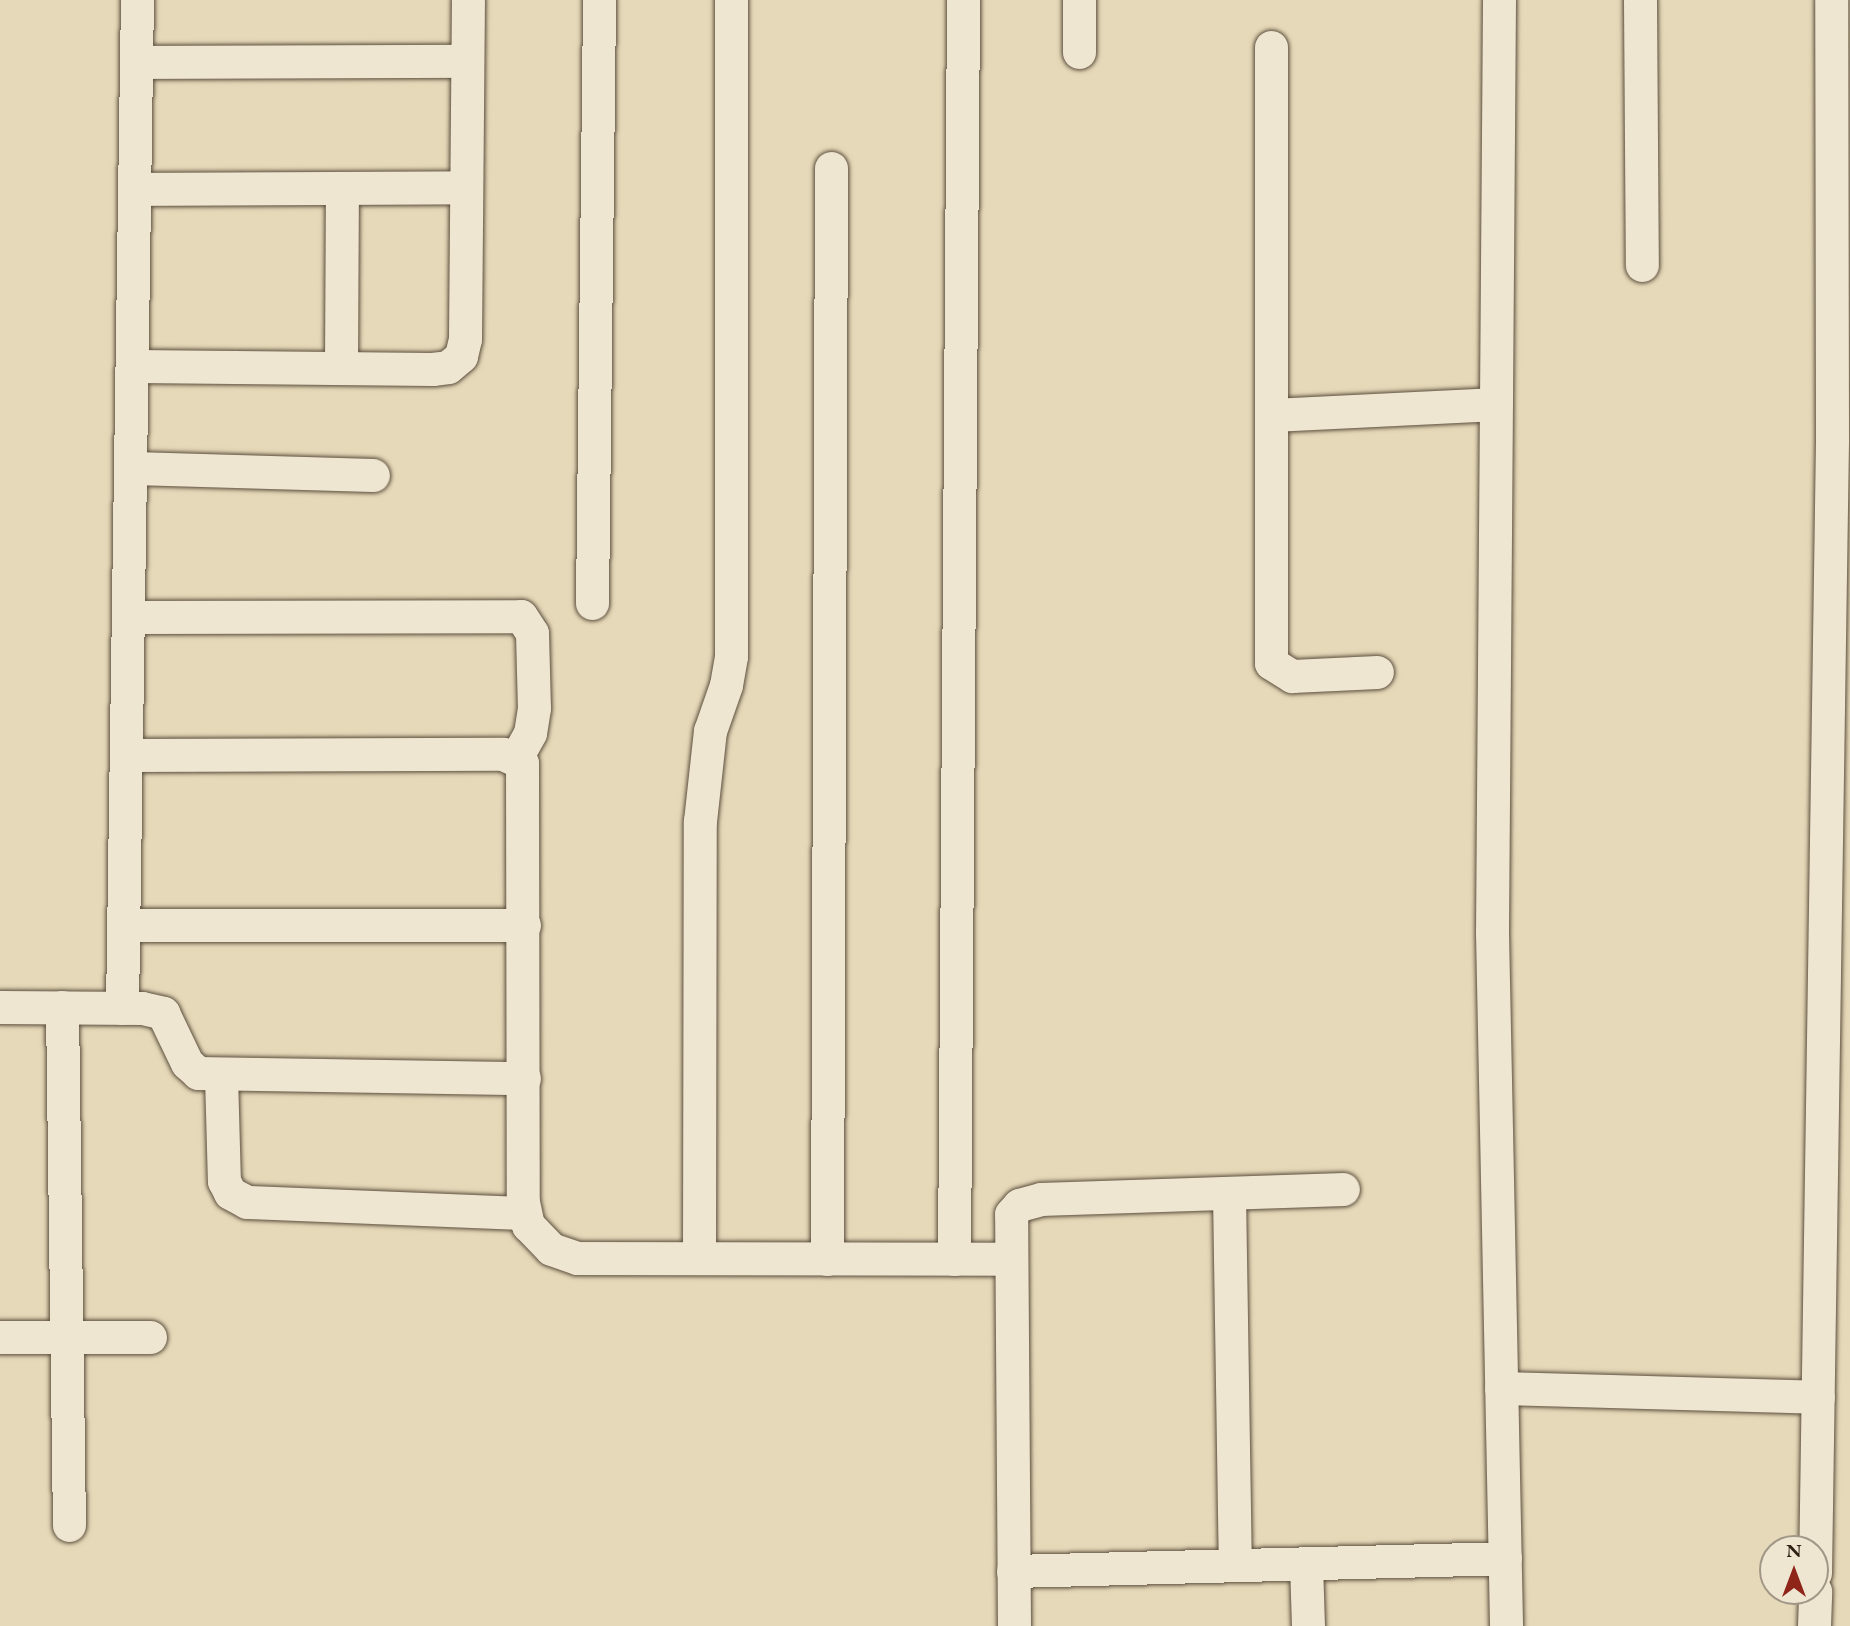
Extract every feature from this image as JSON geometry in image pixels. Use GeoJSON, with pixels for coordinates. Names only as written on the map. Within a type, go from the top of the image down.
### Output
{"type":"FeatureCollection","features":[{"type":"Feature","properties":{"kind":"street"},"geometry":{"type":"LineString","coordinates":[[122,1008],[135,366],[137,0]]}},
{"type":"Feature","properties":{"kind":"street"},"geometry":{"type":"LineString","coordinates":[[135,366],[432,369],[448,367],[461,356],[467,187],[468,0]]}},
{"type":"Feature","properties":{"kind":"street"},"geometry":{"type":"LineString","coordinates":[[592,603],[599,0]]}},
{"type":"Feature","properties":{"kind":"street"},"geometry":{"type":"LineString","coordinates":[[699,1258],[700,821],[710,731],[726,685],[731,656],[731,0]]}},
{"type":"Feature","properties":{"kind":"street"},"geometry":{"type":"LineString","coordinates":[[954,1259],[963,0]]}},
{"type":"Feature","properties":{"kind":"street"},"geometry":{"type":"LineString","coordinates":[[1079,0],[1079,52]]}},
{"type":"Feature","properties":{"kind":"street"},"geometry":{"type":"LineString","coordinates":[[1499,0],[1492,932],[1506,1626]]}},
{"type":"Feature","properties":{"kind":"street"},"geometry":{"type":"LineString","coordinates":[[1640,0],[1642,265]]}},
{"type":"Feature","properties":{"kind":"street"},"geometry":{"type":"LineString","coordinates":[[1816,1535],[1818,1397],[1836,1116],[1831,0]]}},
{"type":"Feature","properties":{"kind":"street"},"geometry":{"type":"LineString","coordinates":[[1270,47],[1273,415],[1270,663],[1292,676],[1377,672]]}},
{"type":"Feature","properties":{"kind":"street"},"geometry":{"type":"LineString","coordinates":[[137,62],[467,61]]}},
{"type":"Feature","properties":{"kind":"street"},"geometry":{"type":"LineString","coordinates":[[827,1259],[831,168]]}},
{"type":"Feature","properties":{"kind":"street"},"geometry":{"type":"LineString","coordinates":[[136,189],[467,187]]}},
{"type":"Feature","properties":{"kind":"street"},"geometry":{"type":"LineString","coordinates":[[341,368],[342,188]]}},
{"type":"Feature","properties":{"kind":"street"},"geometry":{"type":"LineString","coordinates":[[1273,415],[1496,404]]}},
{"type":"Feature","properties":{"kind":"street"},"geometry":{"type":"LineString","coordinates":[[133,468],[373,475]]}},
{"type":"Feature","properties":{"kind":"street"},"geometry":{"type":"LineString","coordinates":[[130,617],[521,616],[533,633],[534,708],[530,733],[516,758]]}},
{"type":"Feature","properties":{"kind":"street"},"geometry":{"type":"LineString","coordinates":[[127,755],[516,758]]}},
{"type":"Feature","properties":{"kind":"street"},"geometry":{"type":"LineString","coordinates":[[516,758],[525,777],[524,1213],[539,1241],[577,1258],[1009,1259]]}},
{"type":"Feature","properties":{"kind":"street"},"geometry":{"type":"LineString","coordinates":[[123,925],[524,925]]}},
{"type":"Feature","properties":{"kind":"street"},"geometry":{"type":"LineString","coordinates":[[0,1007],[122,1008],[163,1013],[187,1063],[198,1073],[221,1076],[524,1078]]}},
{"type":"Feature","properties":{"kind":"street"},"geometry":{"type":"LineString","coordinates":[[62,1007],[69,1525]]}},
{"type":"Feature","properties":{"kind":"street"},"geometry":{"type":"LineString","coordinates":[[221,1076],[224,1181],[230,1193],[247,1202],[524,1213]]}},
{"type":"Feature","properties":{"kind":"street"},"geometry":{"type":"LineString","coordinates":[[1014,1626],[1009,1259],[1011,1214],[1019,1205],[1041,1199],[1343,1189]]}},
{"type":"Feature","properties":{"kind":"street"},"geometry":{"type":"LineString","coordinates":[[1229,1193],[1235,1565]]}},
{"type":"Feature","properties":{"kind":"street"},"geometry":{"type":"LineString","coordinates":[[0,1337],[150,1336]]}},
{"type":"Feature","properties":{"kind":"street"},"geometry":{"type":"LineString","coordinates":[[1502,1388],[1818,1397]]}},
{"type":"Feature","properties":{"kind":"street"},"geometry":{"type":"LineString","coordinates":[[1013,1571],[1505,1558]]}},
{"type":"Feature","properties":{"kind":"street"},"geometry":{"type":"LineString","coordinates":[[1306,1563],[1308,1626]]}},
{"type":"Feature","properties":{"kind":"street"},"geometry":{"type":"LineString","coordinates":[[1814,1626],[1815,1605]]}}]}
